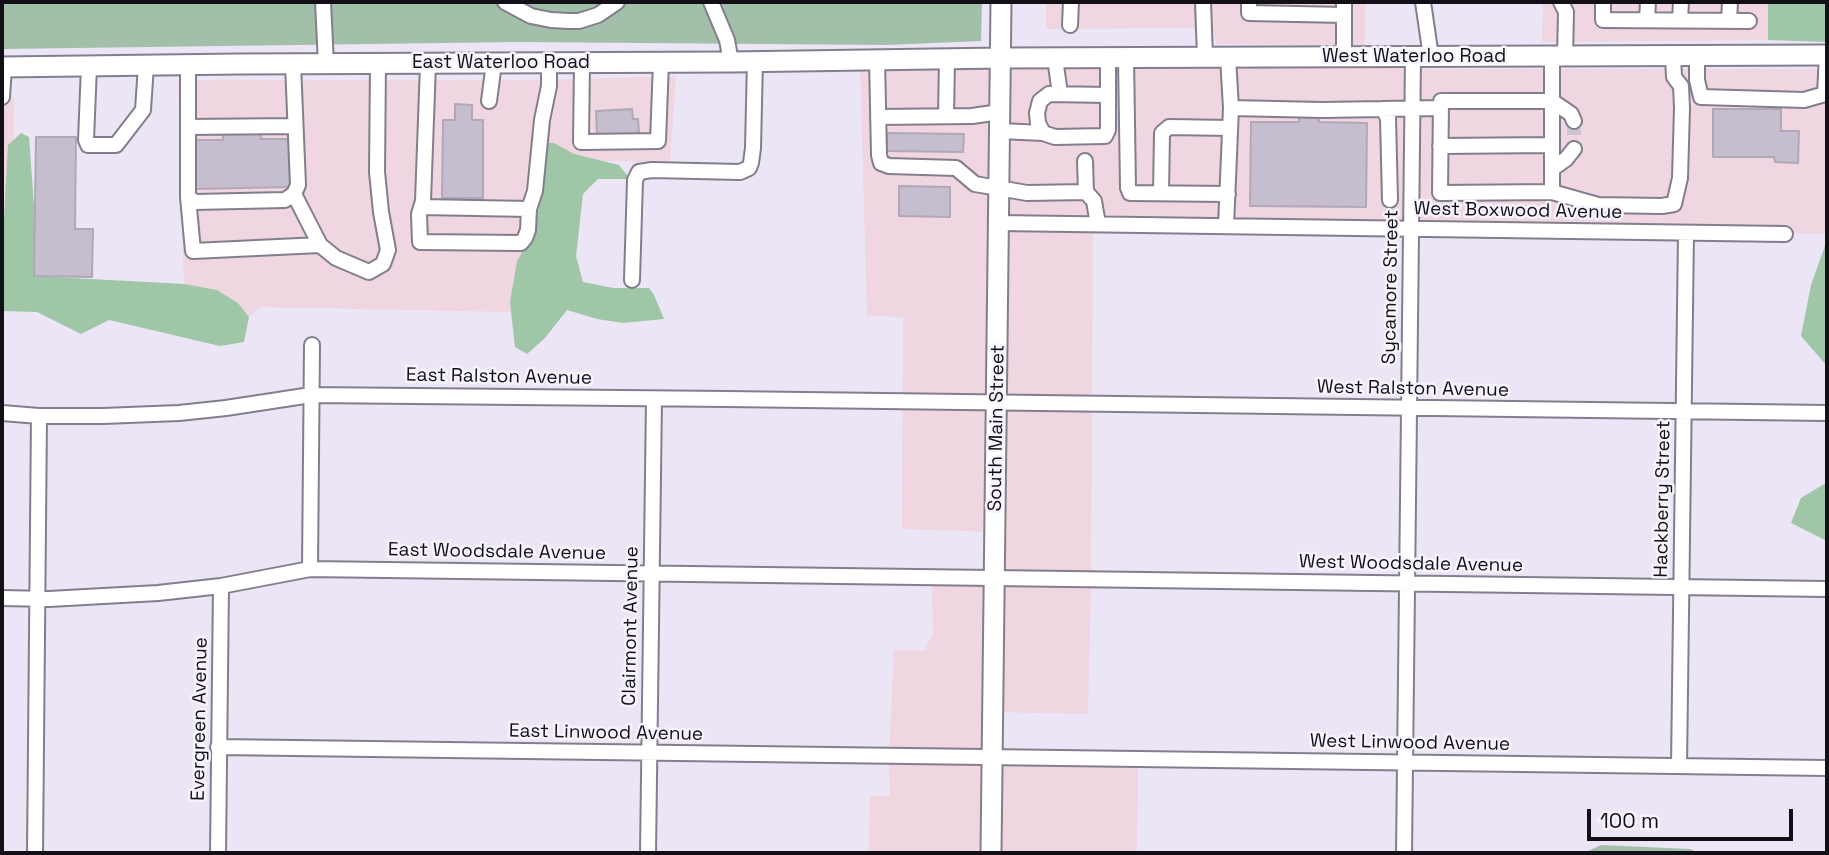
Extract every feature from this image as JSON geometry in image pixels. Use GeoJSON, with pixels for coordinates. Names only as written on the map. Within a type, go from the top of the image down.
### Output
{"type":"FeatureCollection","features":[{"type":"Feature","properties":{"kind":"main road","name":"South Main Street"},"geometry":{"type":"LineString","coordinates":[[991,853],[1001,2]]}},
{"type":"Feature","properties":{"kind":"main road","name":"West Waterloo Road"},"geometry":{"type":"LineString","coordinates":[[1001,58],[1827,55]]}},
{"type":"Feature","properties":{"kind":"main road","name":"East Waterloo Road"},"geometry":{"type":"LineString","coordinates":[[3,67],[1001,58]]}},
{"type":"Feature","properties":{"kind":"street"},"geometry":{"type":"LineString","coordinates":[[323,2],[326,64]]}},
{"type":"Feature","properties":{"kind":"street"},"geometry":{"type":"LineString","coordinates":[[505,2],[531,16],[569,21],[590,18],[617,2]]}},
{"type":"Feature","properties":{"kind":"street"},"geometry":{"type":"LineString","coordinates":[[711,2],[727,40],[731,62]]}},
{"type":"Feature","properties":{"kind":"street"},"geometry":{"type":"LineString","coordinates":[[1070,25],[1071,2]]}},
{"type":"Feature","properties":{"kind":"street"},"geometry":{"type":"LineString","coordinates":[[1203,2],[1205,57]]}},
{"type":"Feature","properties":{"kind":"street"},"geometry":{"type":"LineString","coordinates":[[1249,2],[1249,13],[1344,8],[1343,57]]}},
{"type":"Feature","properties":{"kind":"street","name":"Sycamore Street"},"geometry":{"type":"LineString","coordinates":[[1404,853],[1412,108],[1422,57],[1423,2]]}},
{"type":"Feature","properties":{"kind":"street"},"geometry":{"type":"LineString","coordinates":[[1552,192],[1552,101],[1566,12],[1561,2]]}},
{"type":"Feature","properties":{"kind":"street"},"geometry":{"type":"LineString","coordinates":[[1603,2],[1603,20],[1749,21]]}},
{"type":"Feature","properties":{"kind":"street"},"geometry":{"type":"LineString","coordinates":[[1647,2],[1647,20]]}},
{"type":"Feature","properties":{"kind":"street"},"geometry":{"type":"LineString","coordinates":[[1681,2],[1681,20]]}},
{"type":"Feature","properties":{"kind":"street"},"geometry":{"type":"LineString","coordinates":[[1729,21],[1730,2]]}},
{"type":"Feature","properties":{"kind":"street"},"geometry":{"type":"LineString","coordinates":[[1574,121],[1571,114],[1552,101],[1441,102],[1440,193],[1552,192],[1598,205],[1674,204],[1680,178],[1682,108],[1681,86],[1674,77],[1673,55]]}},
{"type":"Feature","properties":{"kind":"street"},"geometry":{"type":"LineString","coordinates":[[1697,55],[1697,80],[1701,97],[1804,100],[1825,94],[1827,55]]}},
{"type":"Feature","properties":{"kind":"street"},"geometry":{"type":"LineString","coordinates":[[1226,226],[1231,108],[1228,57]]}},
{"type":"Feature","properties":{"kind":"street"},"geometry":{"type":"LineString","coordinates":[[1055,58],[1060,94]]}},
{"type":"Feature","properties":{"kind":"street"},"geometry":{"type":"LineString","coordinates":[[878,117],[972,116],[1055,137],[1105,136],[1108,130],[1108,95],[1117,58]]}},
{"type":"Feature","properties":{"kind":"street"},"geometry":{"type":"LineString","coordinates":[[1117,58],[1130,193],[1228,194]]}},
{"type":"Feature","properties":{"kind":"street"},"geometry":{"type":"LineString","coordinates":[[877,59],[881,163],[889,166],[956,168],[975,184],[1027,192],[1086,192]]}},
{"type":"Feature","properties":{"kind":"street"},"geometry":{"type":"LineString","coordinates":[[946,116],[947,59]]}},
{"type":"Feature","properties":{"kind":"street"},"geometry":{"type":"LineString","coordinates":[[632,280],[635,180],[639,172],[740,172],[749,168],[755,60]]}},
{"type":"Feature","properties":{"kind":"street"},"geometry":{"type":"LineString","coordinates":[[582,63],[581,142],[658,141],[661,62]]}},
{"type":"Feature","properties":{"kind":"street"},"geometry":{"type":"LineString","coordinates":[[489,101],[494,63]]}},
{"type":"Feature","properties":{"kind":"street"},"geometry":{"type":"LineString","coordinates":[[428,64],[419,214],[420,242],[521,243],[528,230],[529,209],[535,191],[542,120],[549,86],[549,63]]}},
{"type":"Feature","properties":{"kind":"street"},"geometry":{"type":"LineString","coordinates":[[188,197],[195,202],[259,201],[285,200],[294,194],[298,185],[293,64]]}},
{"type":"Feature","properties":{"kind":"street"},"geometry":{"type":"LineString","coordinates":[[294,194],[320,245],[336,258],[369,272],[383,264],[388,250],[377,172],[378,64]]}},
{"type":"Feature","properties":{"kind":"street"},"geometry":{"type":"LineString","coordinates":[[89,66],[86,140],[88,145],[116,145],[143,110],[146,65]]}},
{"type":"Feature","properties":{"kind":"street"},"geometry":{"type":"LineString","coordinates":[[188,65],[188,197],[193,251],[320,245]]}},
{"type":"Feature","properties":{"kind":"street"},"geometry":{"type":"LineString","coordinates":[[2,97],[3,67]]}},
{"type":"Feature","properties":{"kind":"street"},"geometry":{"type":"LineString","coordinates":[[1043,133],[1037,113],[1040,101],[1049,94],[1108,95]]}},
{"type":"Feature","properties":{"kind":"street"},"geometry":{"type":"LineString","coordinates":[[1231,108],[1441,108]]}},
{"type":"Feature","properties":{"kind":"street"},"geometry":{"type":"LineString","coordinates":[[1383,109],[1388,118],[1390,200]]}},
{"type":"Feature","properties":{"kind":"street"},"geometry":{"type":"LineString","coordinates":[[188,127],[295,125]]}},
{"type":"Feature","properties":{"kind":"street"},"geometry":{"type":"LineString","coordinates":[[1161,193],[1162,133],[1169,127],[1230,128]]}},
{"type":"Feature","properties":{"kind":"street"},"geometry":{"type":"LineString","coordinates":[[1440,146],[1552,145]]}},
{"type":"Feature","properties":{"kind":"street"},"geometry":{"type":"LineString","coordinates":[[1552,169],[1574,149]]}},
{"type":"Feature","properties":{"kind":"street"},"geometry":{"type":"LineString","coordinates":[[1085,161],[1086,192],[1094,201],[1098,224]]}},
{"type":"Feature","properties":{"kind":"street"},"geometry":{"type":"LineString","coordinates":[[1389,182],[1412,181]]}},
{"type":"Feature","properties":{"kind":"street"},"geometry":{"type":"LineString","coordinates":[[421,206],[529,209]]}},
{"type":"Feature","properties":{"kind":"street","name":"West Boxwood Avenue"},"geometry":{"type":"LineString","coordinates":[[998,223],[1786,234]]}},
{"type":"Feature","properties":{"kind":"street","name":"Hackberry Street"},"geometry":{"type":"LineString","coordinates":[[1679,766],[1685,233]]}},
{"type":"Feature","properties":{"kind":"street"},"geometry":{"type":"LineString","coordinates":[[310,569],[312,345]]}},
{"type":"Feature","properties":{"kind":"street","name":"East Ralston Avenue"},"geometry":{"type":"LineString","coordinates":[[2,413],[103,416],[179,413],[311,396],[997,402]]}},
{"type":"Feature","properties":{"kind":"street","name":"Clairmont Avenue"},"geometry":{"type":"LineString","coordinates":[[648,853],[654,399]]}},
{"type":"Feature","properties":{"kind":"street","name":"West Ralston Avenue"},"geometry":{"type":"LineString","coordinates":[[997,402],[1827,413]]}},
{"type":"Feature","properties":{"kind":"street"},"geometry":{"type":"LineString","coordinates":[[35,853],[39,416]]}},
{"type":"Feature","properties":{"kind":"street","name":"East Woodsdale Avenue"},"geometry":{"type":"LineString","coordinates":[[2,598],[99,597],[221,586],[310,569],[995,578]]}},
{"type":"Feature","properties":{"kind":"street","name":"West Woodsdale Avenue"},"geometry":{"type":"LineString","coordinates":[[995,578],[1827,589]]}},
{"type":"Feature","properties":{"kind":"street","name":"Evergreen Avenue"},"geometry":{"type":"LineString","coordinates":[[218,853],[221,586]]}},
{"type":"Feature","properties":{"kind":"street","name":"East Linwood Avenue"},"geometry":{"type":"LineString","coordinates":[[218,747],[992,757]]}},
{"type":"Feature","properties":{"kind":"street","name":"West Linwood Avenue"},"geometry":{"type":"LineString","coordinates":[[992,757],[1827,768]]}},
{"type":"Feature","properties":{"kind":"shaded area"},"geometry":{"type":"Polygon","coordinates":[[[1046,2],[1365,2],[1365,45],[1216,44],[1213,28],[1046,29],[1046,2]]]}},
{"type":"Feature","properties":{"kind":"shaded area"},"geometry":{"type":"Polygon","coordinates":[[[1543,2],[1768,2],[1768,40],[1542,42],[1543,2]]]}},
{"type":"Feature","properties":{"kind":"shaded area"},"geometry":{"type":"Polygon","coordinates":[[[1413,57],[1411,229],[1093,225],[1088,714],[994,712],[992,756],[1138,759],[1137,853],[869,853],[870,795],[890,797],[889,756],[894,650],[924,651],[933,634],[932,577],[995,577],[995,532],[902,529],[903,317],[867,316],[860,60],[1413,57]]]}},
{"type":"Feature","properties":{"kind":"shaded area"},"geometry":{"type":"Polygon","coordinates":[[[1419,69],[1827,69],[1827,234],[1417,226],[1419,69]]]}},
{"type":"Feature","properties":{"kind":"shaded area"},"geometry":{"type":"Polygon","coordinates":[[[676,76],[670,163],[575,160],[534,200],[540,201],[534,231],[517,261],[510,302],[511,312],[260,307],[249,317],[238,303],[217,290],[184,284],[178,80],[555,80],[676,76]]]}},
{"type":"Feature","properties":{"kind":"shaded area"},"geometry":{"type":"Polygon","coordinates":[[[2,95],[14,98],[13,238],[2,238],[2,95]]]}},
{"type":"Feature","properties":{"kind":"green space"},"geometry":{"type":"Polygon","coordinates":[[[2,2],[982,2],[981,41],[887,45],[517,42],[2,49],[2,2]]]}},
{"type":"Feature","properties":{"kind":"green space"},"geometry":{"type":"Polygon","coordinates":[[[1768,2],[1827,2],[1827,42],[1768,40],[1768,2]]]}},
{"type":"Feature","properties":{"kind":"green space"},"geometry":{"type":"Polygon","coordinates":[[[21,133],[29,137],[35,219],[34,276],[184,284],[217,290],[238,303],[249,317],[244,342],[220,346],[109,320],[81,334],[37,312],[2,311],[2,221],[8,145],[21,133]]]}},
{"type":"Feature","properties":{"kind":"green space"},"geometry":{"type":"Polygon","coordinates":[[[542,143],[554,143],[574,154],[619,165],[630,179],[598,179],[583,194],[576,256],[583,282],[613,288],[649,288],[664,319],[623,323],[567,310],[545,338],[527,354],[515,347],[510,302],[517,261],[534,231],[540,202],[533,199],[542,143]]]}},
{"type":"Feature","properties":{"kind":"green space"},"geometry":{"type":"Polygon","coordinates":[[[1827,240],[1827,366],[1801,336],[1811,285],[1827,240]]]}},
{"type":"Feature","properties":{"kind":"green space"},"geometry":{"type":"Polygon","coordinates":[[[1827,480],[1827,541],[1791,523],[1801,498],[1827,480]]]}},
{"type":"Feature","properties":{"kind":"green space"},"geometry":{"type":"Polygon","coordinates":[[[1601,845],[1690,849],[1699,853],[1584,853],[1601,845]]]}},
{"type":"Feature","properties":{"kind":"building"},"geometry":{"type":"Polygon","coordinates":[[[1299,102],[1319,102],[1319,122],[1367,123],[1366,207],[1250,206],[1251,122],[1299,122],[1299,102]]]}},
{"type":"Feature","properties":{"kind":"building"},"geometry":{"type":"Polygon","coordinates":[[[455,104],[472,105],[472,120],[483,120],[483,198],[442,198],[443,120],[455,120],[455,104]]]}},
{"type":"Feature","properties":{"kind":"building"},"geometry":{"type":"Polygon","coordinates":[[[632,109],[633,119],[638,119],[639,134],[597,136],[596,111],[632,109]]]}},
{"type":"Feature","properties":{"kind":"building"},"geometry":{"type":"Polygon","coordinates":[[[1713,109],[1781,109],[1781,131],[1799,131],[1798,163],[1775,162],[1774,157],[1713,157],[1713,109]]]}},
{"type":"Feature","properties":{"kind":"building"},"geometry":{"type":"Polygon","coordinates":[[[223,131],[261,131],[261,139],[289,139],[290,187],[195,189],[194,140],[223,140],[223,131]]]}},
{"type":"Feature","properties":{"kind":"building"},"geometry":{"type":"Polygon","coordinates":[[[887,133],[964,134],[963,152],[887,151],[887,133]]]}},
{"type":"Feature","properties":{"kind":"building"},"geometry":{"type":"Polygon","coordinates":[[[36,137],[76,137],[75,229],[93,229],[92,277],[34,276],[36,137]]]}},
{"type":"Feature","properties":{"kind":"building"},"geometry":{"type":"Polygon","coordinates":[[[899,186],[950,187],[950,217],[899,216],[899,186]]]}},
{"type":"Feature","properties":{"kind":"tunnel"},"geometry":{"type":"LineString","coordinates":[[1574,121],[1574,149]]}}]}
